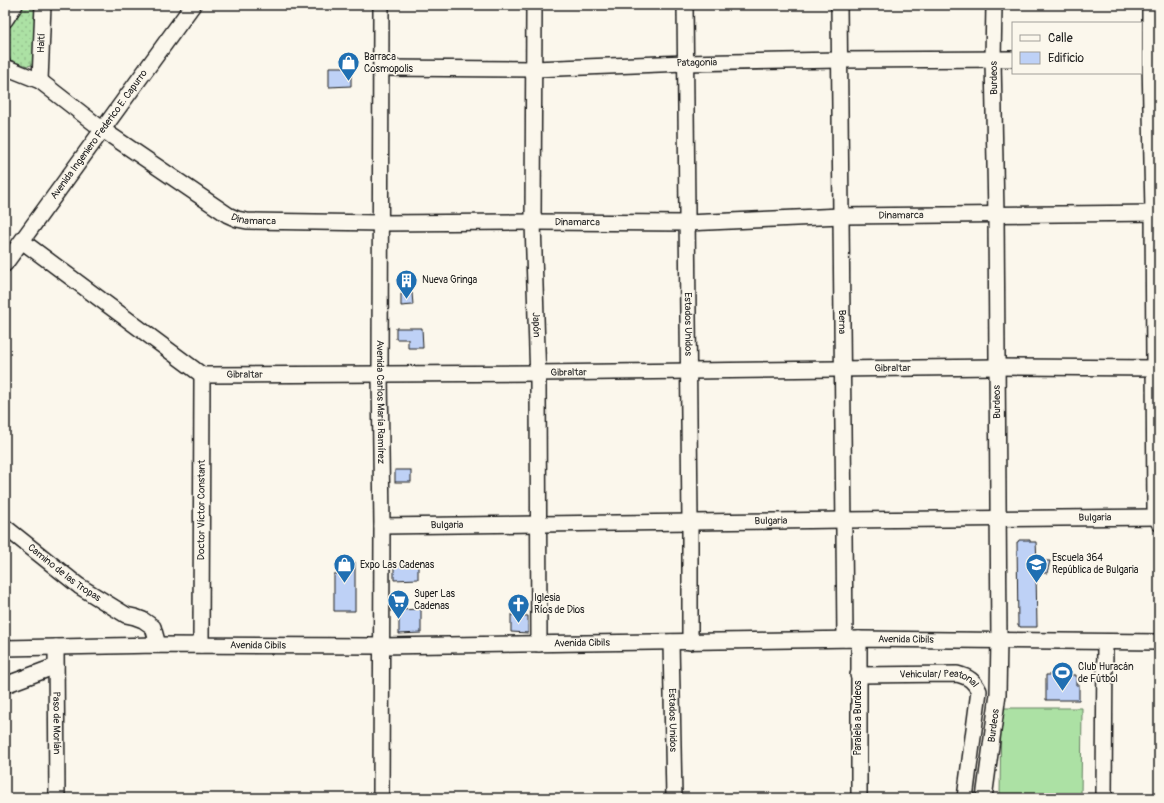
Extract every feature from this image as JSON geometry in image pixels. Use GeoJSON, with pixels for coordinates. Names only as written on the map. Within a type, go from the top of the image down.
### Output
{"type":"FeatureCollection","features":[{"type":"Feature","properties":{"kind":"street"},"geometry":{"type":"LineString","coordinates":[[5,20],[15,5]]}},
{"type":"Feature","properties":{"kind":"street","name":"Haití"},"geometry":{"type":"LineString","coordinates":[[40,81],[43,5]]}},
{"type":"Feature","properties":{"kind":"street","name":"Avenida Ingeniero Federico E. Capurro"},"geometry":{"type":"LineString","coordinates":[[5,264],[193,5]]}},
{"type":"Feature","properties":{"kind":"street","name":"Avenida Carlos María Ramírez"},"geometry":{"type":"LineString","coordinates":[[381,5],[381,798]]}},
{"type":"Feature","properties":{"kind":"street","name":"Japón"},"geometry":{"type":"LineString","coordinates":[[534,5],[533,222],[537,373],[539,644]]}},
{"type":"Feature","properties":{"kind":"street","name":"Estados Unidos"},"geometry":{"type":"LineString","coordinates":[[685,5],[690,642]]}},
{"type":"Feature","properties":{"kind":"street","name":"Berna"},"geometry":{"type":"LineString","coordinates":[[839,5],[844,520],[852,639]]}},
{"type":"Feature","properties":{"kind":"street","name":"Burdeos"},"geometry":{"type":"LineString","coordinates":[[984,798],[998,694],[999,640],[996,215],[993,59],[994,5]]}},
{"type":"Feature","properties":{"kind":"street"},"geometry":{"type":"LineString","coordinates":[[1150,5],[1150,58],[1156,213],[1155,508],[1158,519]]}},
{"type":"Feature","properties":{"kind":"street","name":"Patagonia"},"geometry":{"type":"LineString","coordinates":[[381,68],[534,69],[685,63],[1012,59]]}},
{"type":"Feature","properties":{"kind":"street","name":"Dinamarca"},"geometry":{"type":"LineString","coordinates":[[5,67],[40,81],[103,130],[228,216],[247,221],[381,223],[687,223],[841,216],[1156,213]]}},
{"type":"Feature","properties":{"kind":"street"},"geometry":{"type":"LineString","coordinates":[[22,241],[202,374]]}},
{"type":"Feature","properties":{"kind":"street","name":"Gibraltar"},"geometry":{"type":"LineString","coordinates":[[202,374],[688,372],[842,368],[996,367],[1156,368]]}},
{"type":"Feature","properties":{"kind":"street","name":"Doctor Víctor Constant"},"geometry":{"type":"LineString","coordinates":[[201,645],[202,374]]}},
{"type":"Feature","properties":{"kind":"street","name":"Bulgaria"},"geometry":{"type":"LineString","coordinates":[[382,526],[998,518],[1158,519]]}},
{"type":"Feature","properties":{"kind":"street","name":"Camino de las Tropas"},"geometry":{"type":"LineString","coordinates":[[5,527],[79,586],[126,615],[143,620],[153,627],[151,645]]}},
{"type":"Feature","properties":{"kind":"street","name":"Avenida Cibils"},"geometry":{"type":"LineString","coordinates":[[5,648],[151,645],[382,646],[852,639],[1159,642]]}},
{"type":"Feature","properties":{"kind":"street","name":"Paralela a Burdeos"},"geometry":{"type":"LineString","coordinates":[[852,639],[858,675],[859,798]]}},
{"type":"Feature","properties":{"kind":"street","name":"Estados Unidos"},"geometry":{"type":"LineString","coordinates":[[671,642],[674,798]]}},
{"type":"Feature","properties":{"kind":"street"},"geometry":{"type":"LineString","coordinates":[[1104,798],[1105,642]]}},
{"type":"Feature","properties":{"kind":"street","name":"Paso de Morlán"},"geometry":{"type":"LineString","coordinates":[[56,647],[57,798]]}},
{"type":"Feature","properties":{"kind":"street"},"geometry":{"type":"LineString","coordinates":[[5,685],[56,666]]}},
{"type":"Feature","properties":{"kind":"street","name":"Vehicular/ Peatonal"},"geometry":{"type":"LineString","coordinates":[[858,675],[958,674],[967,676],[974,682],[979,692],[966,798]]}},
{"type":"Feature","properties":{"kind":"green space"},"geometry":{"type":"Polygon","coordinates":[[[19,5],[39,5],[35,64],[28,66],[5,59],[5,27],[19,5]]]}},
{"type":"Feature","properties":{"kind":"green space"},"geometry":{"type":"Polygon","coordinates":[[[1001,708],[1082,708],[1081,798],[1000,798],[1001,708]]]}},
{"type":"Feature","properties":{"kind":"building"},"geometry":{"type":"Polygon","coordinates":[[[329,67],[351,67],[351,86],[329,87],[329,67]]]}},
{"type":"Feature","properties":{"kind":"building","name":"Nueva Gringa"},"geometry":{"type":"Polygon","coordinates":[[[412,293],[413,305],[401,306],[401,294],[412,293]]]}},
{"type":"Feature","properties":{"kind":"building"},"geometry":{"type":"Polygon","coordinates":[[[396,328],[422,328],[423,348],[408,348],[408,339],[396,339],[396,328]]]}},
{"type":"Feature","properties":{"kind":"building"},"geometry":{"type":"Polygon","coordinates":[[[395,470],[411,470],[411,482],[395,482],[395,470]]]}},
{"type":"Feature","properties":{"kind":"building"},"geometry":{"type":"Polygon","coordinates":[[[1019,540],[1030,540],[1030,542],[1036,542],[1037,561],[1050,561],[1047,573],[1036,573],[1037,627],[1018,626],[1017,542],[1019,540]]]}},
{"type":"Feature","properties":{"kind":"building"},"geometry":{"type":"Polygon","coordinates":[[[344,562],[355,562],[355,611],[334,611],[334,574],[345,574],[344,562]]]}},
{"type":"Feature","properties":{"kind":"building"},"geometry":{"type":"Polygon","coordinates":[[[394,565],[418,565],[418,579],[394,580],[394,565]]]}},
{"type":"Feature","properties":{"kind":"building"},"geometry":{"type":"Polygon","coordinates":[[[421,609],[421,633],[399,634],[399,610],[421,609]]]}},
{"type":"Feature","properties":{"kind":"building","name":"Iglesia Ríos de Dios"},"geometry":{"type":"Polygon","coordinates":[[[511,615],[528,616],[528,633],[511,632],[511,615]]]}},
{"type":"Feature","properties":{"kind":"building","name":"Club Huracán de Fútbol"},"geometry":{"type":"Polygon","coordinates":[[[1046,675],[1076,675],[1076,685],[1079,685],[1079,700],[1046,700],[1046,675]]]}},
{"type":"Feature","properties":{"kind":"place","name":"Barraca Cosmopolis"},"geometry":{"type":"Point","coordinates":[348,82]}},
{"type":"Feature","properties":{"kind":"place","name":"Nueva Gringa"},"geometry":{"type":"Point","coordinates":[407,300]}},
{"type":"Feature","properties":{"kind":"place","name":"Expo Las Cadenas"},"geometry":{"type":"Point","coordinates":[345,584]}},
{"type":"Feature","properties":{"kind":"place","name":"Escuela 364 República de Bulgaria"},"geometry":{"type":"Point","coordinates":[1036,584]}},
{"type":"Feature","properties":{"kind":"place","name":"Super Las Cadenas"},"geometry":{"type":"Point","coordinates":[398,620]}},
{"type":"Feature","properties":{"kind":"place","name":"Iglesia Ríos de Dios"},"geometry":{"type":"Point","coordinates":[519,624]}},
{"type":"Feature","properties":{"kind":"place","name":"Club Huracán de Fútbol"},"geometry":{"type":"Point","coordinates":[1063,692]}}]}
